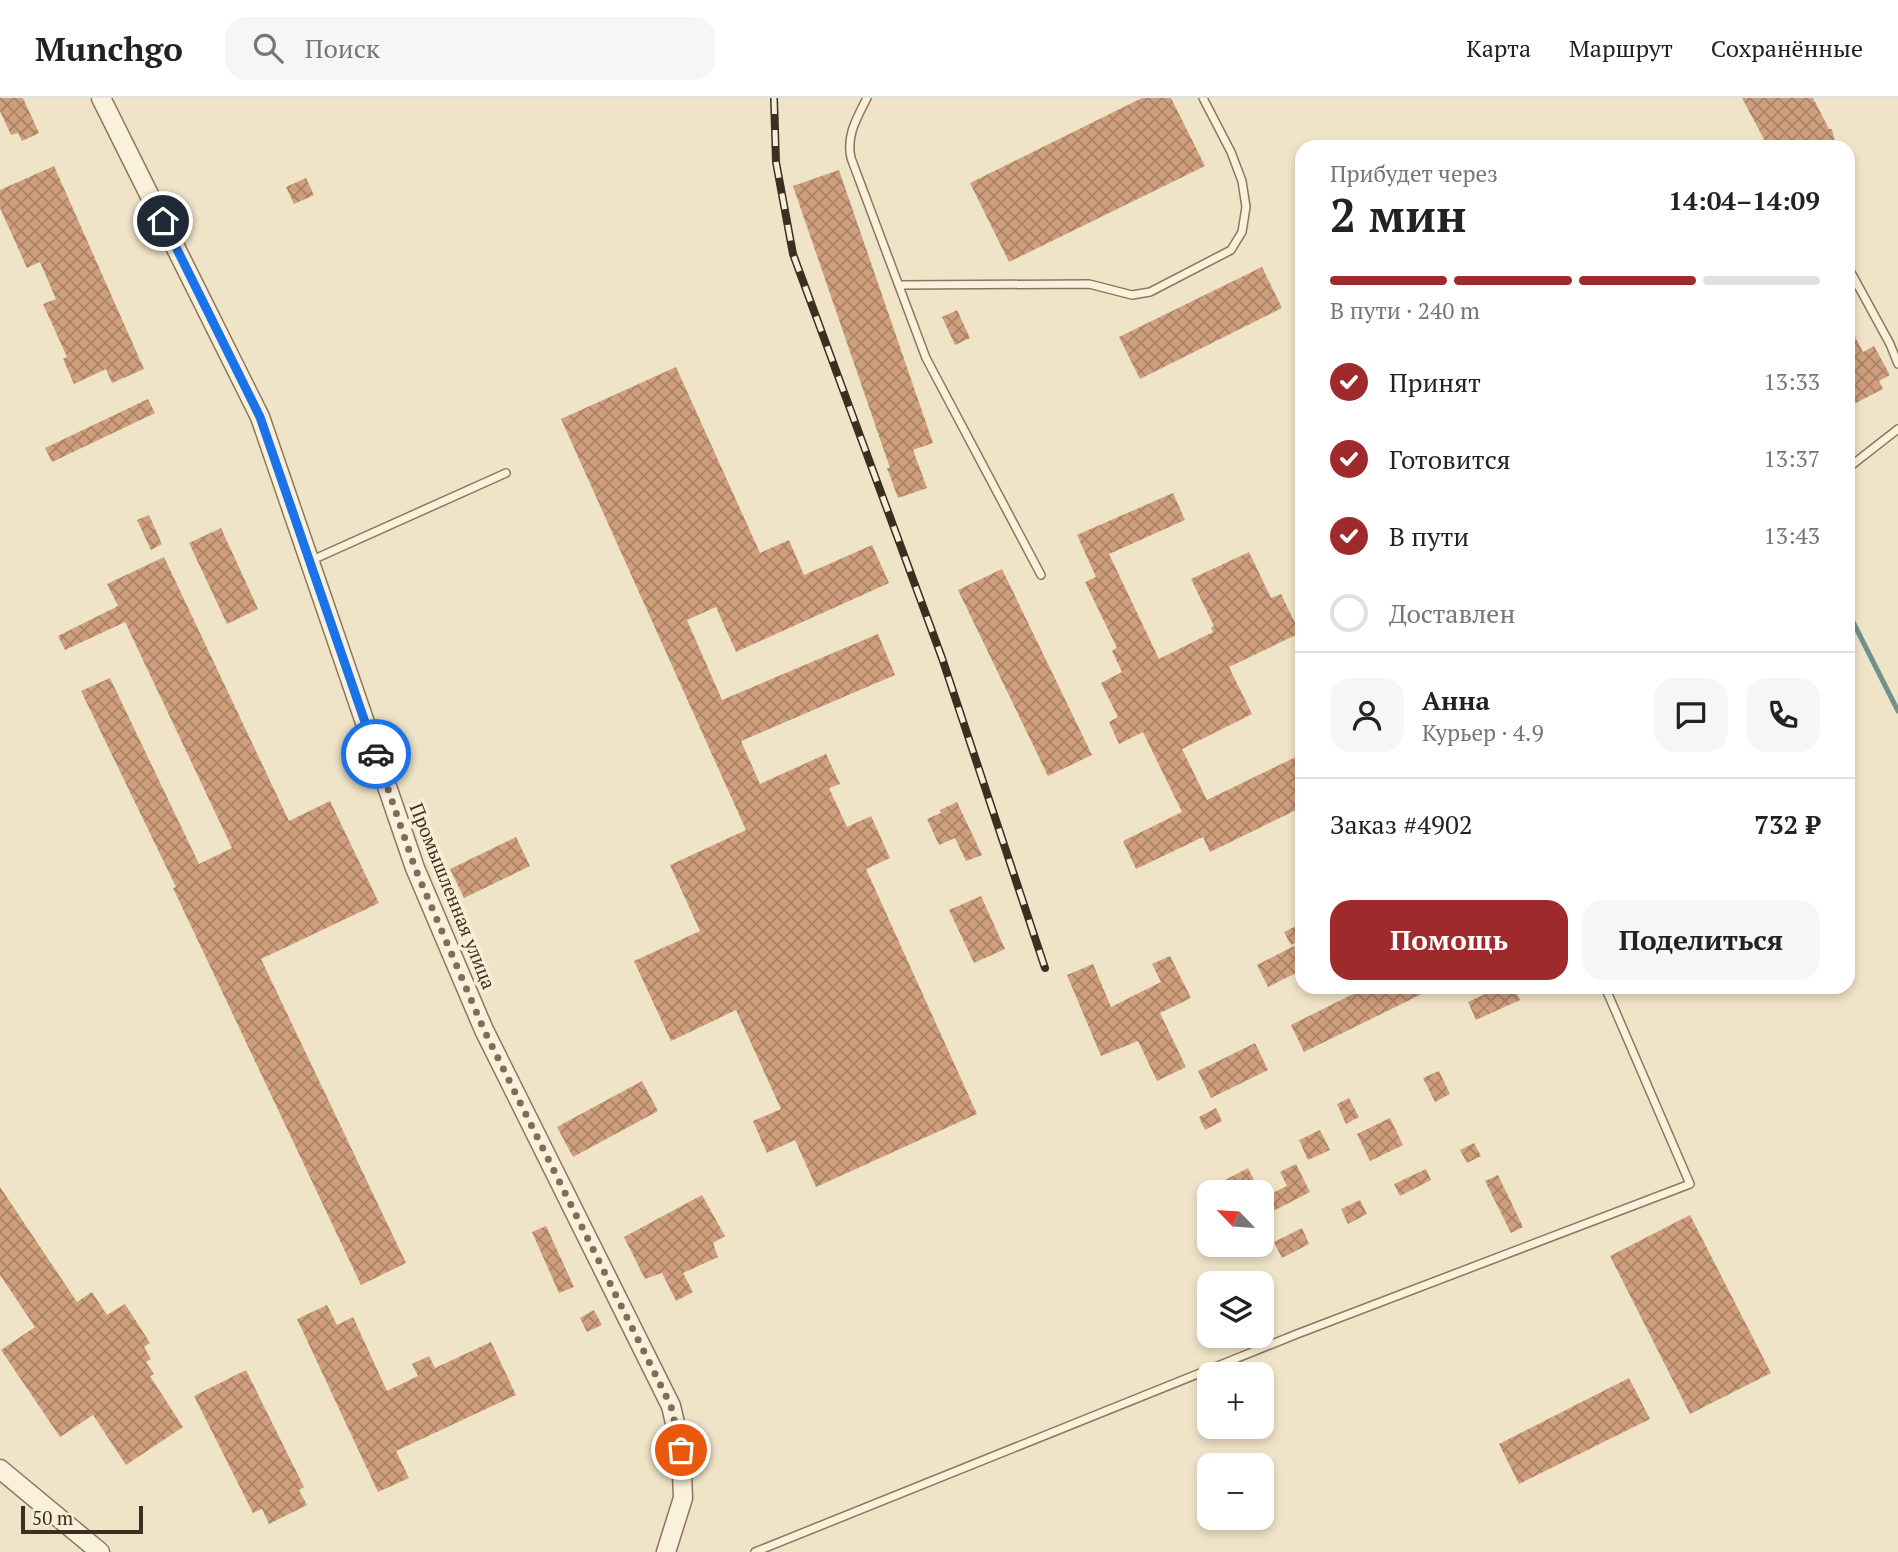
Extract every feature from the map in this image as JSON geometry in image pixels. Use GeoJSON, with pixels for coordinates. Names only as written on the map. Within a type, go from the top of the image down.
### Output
{"type":"FeatureCollection","features":[{"type":"Feature","properties":{"kind":"street","name":"Промышленная улица"},"geometry":{"type":"LineString","coordinates":[[102,98],[260,417],[415,868],[484,1030],[671,1406],[681,1450],[683,1498],[671,1551]]}},
{"type":"Feature","properties":{"kind":"street"},"geometry":{"type":"LineString","coordinates":[[0,1469],[100,1552]]}},
{"type":"Feature","properties":{"kind":"lane"},"geometry":{"type":"LineString","coordinates":[[866,98],[848,145],[899,285],[926,358],[1041,575]]}},
{"type":"Feature","properties":{"kind":"lane"},"geometry":{"type":"LineString","coordinates":[[899,285],[1089,284],[1132,295],[1150,292],[1231,250],[1242,232],[1247,207],[1242,181],[1231,152],[1203,98]]}},
{"type":"Feature","properties":{"kind":"lane"},"geometry":{"type":"LineString","coordinates":[[1855,280],[1898,364]]}},
{"type":"Feature","properties":{"kind":"lane"},"geometry":{"type":"LineString","coordinates":[[1855,463],[1898,429]]}},
{"type":"Feature","properties":{"kind":"lane"},"geometry":{"type":"LineString","coordinates":[[310,562],[506,473]]}},
{"type":"Feature","properties":{"kind":"lane"},"geometry":{"type":"LineString","coordinates":[[755,1552],[1297,1334],[1690,1184],[1608,994]]}},
{"type":"Feature","properties":{"kind":"building"},"geometry":{"type":"Polygon","coordinates":[[[0,98],[23,98],[39,133],[22,141],[18,133],[11,135],[0,111],[0,98]]]}},
{"type":"Feature","properties":{"kind":"building"},"geometry":{"type":"Polygon","coordinates":[[[1142,98],[1171,98],[1205,166],[1009,262],[970,183],[1142,98]]]}},
{"type":"Feature","properties":{"kind":"building"},"geometry":{"type":"Polygon","coordinates":[[[1742,98],[1813,98],[1829,129],[1832,129],[1835,140],[1764,140],[1742,98]]]}},
{"type":"Feature","properties":{"kind":"building"},"geometry":{"type":"Polygon","coordinates":[[[54,166],[144,369],[112,383],[106,369],[74,384],[63,359],[67,357],[43,304],[56,299],[40,262],[27,268],[0,208],[0,190],[54,166]]]}},
{"type":"Feature","properties":{"kind":"building"},"geometry":{"type":"Polygon","coordinates":[[[839,170],[933,443],[913,450],[927,488],[898,498],[793,186],[839,170]]]}},
{"type":"Feature","properties":{"kind":"building"},"geometry":{"type":"Polygon","coordinates":[[[306,178],[314,195],[294,204],[286,187],[306,178]]]}},
{"type":"Feature","properties":{"kind":"building"},"geometry":{"type":"Polygon","coordinates":[[[1262,267],[1282,308],[1140,379],[1119,337],[1262,267]]]}},
{"type":"Feature","properties":{"kind":"building"},"geometry":{"type":"Polygon","coordinates":[[[957,310],[970,338],[955,345],[942,317],[957,310]]]}},
{"type":"Feature","properties":{"kind":"building"},"geometry":{"type":"Polygon","coordinates":[[[1855,337],[1863,352],[1874,346],[1890,375],[1879,381],[1883,389],[1855,403],[1855,337]]]}},
{"type":"Feature","properties":{"kind":"building"},"geometry":{"type":"Polygon","coordinates":[[[676,367],[760,553],[789,540],[804,575],[872,545],[889,583],[736,652],[716,607],[687,620],[722,700],[878,634],[895,675],[741,741],[760,784],[826,754],[840,784],[829,788],[847,827],[871,816],[890,858],[866,869],[977,1114],[816,1187],[795,1140],[767,1153],[753,1121],[781,1109],[736,1010],[671,1041],[634,961],[700,931],[670,865],[746,830],[561,419],[676,367]]]}},
{"type":"Feature","properties":{"kind":"building"},"geometry":{"type":"Polygon","coordinates":[[[148,399],[155,413],[52,462],[45,448],[148,399]]]}},
{"type":"Feature","properties":{"kind":"building"},"geometry":{"type":"Polygon","coordinates":[[[1173,493],[1185,520],[1109,554],[1159,659],[1213,632],[1211,628],[1214,626],[1191,579],[1249,552],[1271,598],[1281,594],[1295,623],[1295,635],[1229,667],[1252,714],[1182,749],[1207,800],[1295,757],[1295,810],[1210,852],[1203,837],[1136,869],[1123,841],[1182,812],[1143,732],[1119,744],[1109,722],[1118,717],[1101,683],[1122,672],[1112,651],[1117,648],[1085,582],[1096,577],[1077,535],[1173,493]]]}},
{"type":"Feature","properties":{"kind":"building"},"geometry":{"type":"Polygon","coordinates":[[[149,515],[162,544],[151,550],[137,520],[149,515]]]}},
{"type":"Feature","properties":{"kind":"building"},"geometry":{"type":"Polygon","coordinates":[[[221,528],[258,609],[227,624],[189,543],[221,528]]]}},
{"type":"Feature","properties":{"kind":"building"},"geometry":{"type":"Polygon","coordinates":[[[164,557],[289,821],[330,801],[379,903],[261,959],[406,1263],[361,1285],[173,888],[176,887],[81,691],[110,678],[199,864],[232,848],[125,622],[65,650],[58,636],[118,606],[107,584],[164,557]]]}},
{"type":"Feature","properties":{"kind":"building"},"geometry":{"type":"Polygon","coordinates":[[[1002,569],[1092,755],[1048,776],[958,590],[1002,569]]]}},
{"type":"Feature","properties":{"kind":"building"},"geometry":{"type":"Polygon","coordinates":[[[957,802],[982,855],[966,861],[955,838],[939,845],[927,819],[957,802]]]}},
{"type":"Feature","properties":{"kind":"building"},"geometry":{"type":"Polygon","coordinates":[[[516,837],[530,866],[464,898],[450,869],[516,837]]]}},
{"type":"Feature","properties":{"kind":"building"},"geometry":{"type":"Polygon","coordinates":[[[981,896],[1005,949],[974,963],[949,910],[981,896]]]}},
{"type":"Feature","properties":{"kind":"building"},"geometry":{"type":"Polygon","coordinates":[[[1295,926],[1295,943],[1291,945],[1284,932],[1295,926]]]}},
{"type":"Feature","properties":{"kind":"building"},"geometry":{"type":"Polygon","coordinates":[[[1294,946],[1295,974],[1268,987],[1257,965],[1294,946]]]}},
{"type":"Feature","properties":{"kind":"building"},"geometry":{"type":"Polygon","coordinates":[[[1170,956],[1191,998],[1160,1013],[1186,1067],[1157,1081],[1138,1041],[1101,1056],[1067,975],[1093,964],[1111,1007],[1161,982],[1152,964],[1170,956]]]}},
{"type":"Feature","properties":{"kind":"building"},"geometry":{"type":"Polygon","coordinates":[[[1353,994],[1422,994],[1304,1052],[1291,1025],[1353,994]]]}},
{"type":"Feature","properties":{"kind":"building"},"geometry":{"type":"Polygon","coordinates":[[[1485,994],[1517,994],[1520,1000],[1476,1020],[1468,1002],[1485,994]]]}},
{"type":"Feature","properties":{"kind":"building"},"geometry":{"type":"Polygon","coordinates":[[[1255,1043],[1268,1070],[1211,1098],[1198,1071],[1255,1043]]]}},
{"type":"Feature","properties":{"kind":"building"},"geometry":{"type":"Polygon","coordinates":[[[1439,1071],[1450,1094],[1435,1102],[1423,1078],[1439,1071]]]}},
{"type":"Feature","properties":{"kind":"building"},"geometry":{"type":"Polygon","coordinates":[[[642,1081],[658,1111],[573,1157],[557,1127],[642,1081]]]}},
{"type":"Feature","properties":{"kind":"building"},"geometry":{"type":"Polygon","coordinates":[[[1349,1098],[1359,1117],[1346,1124],[1337,1104],[1349,1098]]]}},
{"type":"Feature","properties":{"kind":"building"},"geometry":{"type":"Polygon","coordinates":[[[1216,1108],[1222,1121],[1205,1130],[1199,1117],[1216,1108]]]}},
{"type":"Feature","properties":{"kind":"building"},"geometry":{"type":"Polygon","coordinates":[[[1390,1118],[1403,1145],[1370,1161],[1357,1134],[1390,1118]]]}},
{"type":"Feature","properties":{"kind":"building"},"geometry":{"type":"Polygon","coordinates":[[[1320,1130],[1330,1150],[1308,1160],[1299,1140],[1320,1130]]]}},
{"type":"Feature","properties":{"kind":"building"},"geometry":{"type":"Polygon","coordinates":[[[1474,1143],[1481,1156],[1467,1163],[1460,1150],[1474,1143]]]}},
{"type":"Feature","properties":{"kind":"building"},"geometry":{"type":"Polygon","coordinates":[[[1296,1164],[1310,1192],[1274,1211],[1274,1192],[1287,1186],[1280,1172],[1296,1164]]]}},
{"type":"Feature","properties":{"kind":"building"},"geometry":{"type":"Polygon","coordinates":[[[1248,1168],[1254,1180],[1225,1180],[1248,1168]]]}},
{"type":"Feature","properties":{"kind":"building"},"geometry":{"type":"Polygon","coordinates":[[[1426,1169],[1431,1180],[1400,1196],[1394,1184],[1426,1169]]]}},
{"type":"Feature","properties":{"kind":"building"},"geometry":{"type":"Polygon","coordinates":[[[1498,1175],[1523,1227],[1511,1233],[1485,1181],[1498,1175]]]}},
{"type":"Feature","properties":{"kind":"building"},"geometry":{"type":"Polygon","coordinates":[[[0,1187],[77,1302],[92,1292],[107,1315],[125,1304],[150,1343],[144,1347],[151,1359],[146,1362],[154,1374],[150,1376],[183,1427],[126,1465],[93,1415],[60,1437],[1,1350],[35,1327],[0,1275],[0,1187]]]}},
{"type":"Feature","properties":{"kind":"building"},"geometry":{"type":"Polygon","coordinates":[[[702,1195],[725,1236],[713,1243],[718,1257],[683,1273],[693,1292],[676,1301],[662,1273],[645,1279],[624,1237],[702,1195]]]}},
{"type":"Feature","properties":{"kind":"building"},"geometry":{"type":"Polygon","coordinates":[[[1360,1200],[1367,1214],[1348,1224],[1341,1209],[1360,1200]]]}},
{"type":"Feature","properties":{"kind":"building"},"geometry":{"type":"Polygon","coordinates":[[[1690,1215],[1771,1373],[1690,1414],[1610,1256],[1690,1215]]]}},
{"type":"Feature","properties":{"kind":"building"},"geometry":{"type":"Polygon","coordinates":[[[546,1226],[574,1287],[559,1293],[532,1232],[546,1226]]]}},
{"type":"Feature","properties":{"kind":"building"},"geometry":{"type":"Polygon","coordinates":[[[1302,1228],[1309,1244],[1282,1258],[1274,1242],[1302,1228]]]}},
{"type":"Feature","properties":{"kind":"building"},"geometry":{"type":"Polygon","coordinates":[[[327,1305],[337,1325],[353,1317],[387,1391],[418,1376],[412,1364],[429,1356],[435,1368],[491,1342],[516,1395],[396,1451],[409,1478],[378,1492],[297,1319],[327,1305]]]}},
{"type":"Feature","properties":{"kind":"building"},"geometry":{"type":"Polygon","coordinates":[[[594,1310],[602,1325],[587,1332],[580,1318],[594,1310]]]}},
{"type":"Feature","properties":{"kind":"building"},"geometry":{"type":"Polygon","coordinates":[[[246,1370],[304,1487],[299,1490],[307,1505],[269,1524],[262,1509],[253,1513],[194,1396],[246,1370]]]}},
{"type":"Feature","properties":{"kind":"building"},"geometry":{"type":"Polygon","coordinates":[[[1629,1378],[1650,1419],[1519,1484],[1499,1444],[1629,1378]]]}},
{"type":"Feature","properties":{"kind":"waterway"},"geometry":{"type":"LineString","coordinates":[[1855,626],[1898,711]]}},
{"type":"Feature","properties":{"kind":"railway"},"geometry":{"type":"LineString","coordinates":[[774,98],[776,162],[793,254],[942,658],[1045,968]]}},
{"type":"Feature","properties":{"kind":"way so far"},"geometry":{"type":"LineString","coordinates":[[376,754],[415,868],[484,1030],[671,1406],[681,1450]]}},
{"type":"Feature","properties":{"kind":"route"},"geometry":{"type":"LineString","coordinates":[[163,221],[260,417],[376,754]]}}]}
